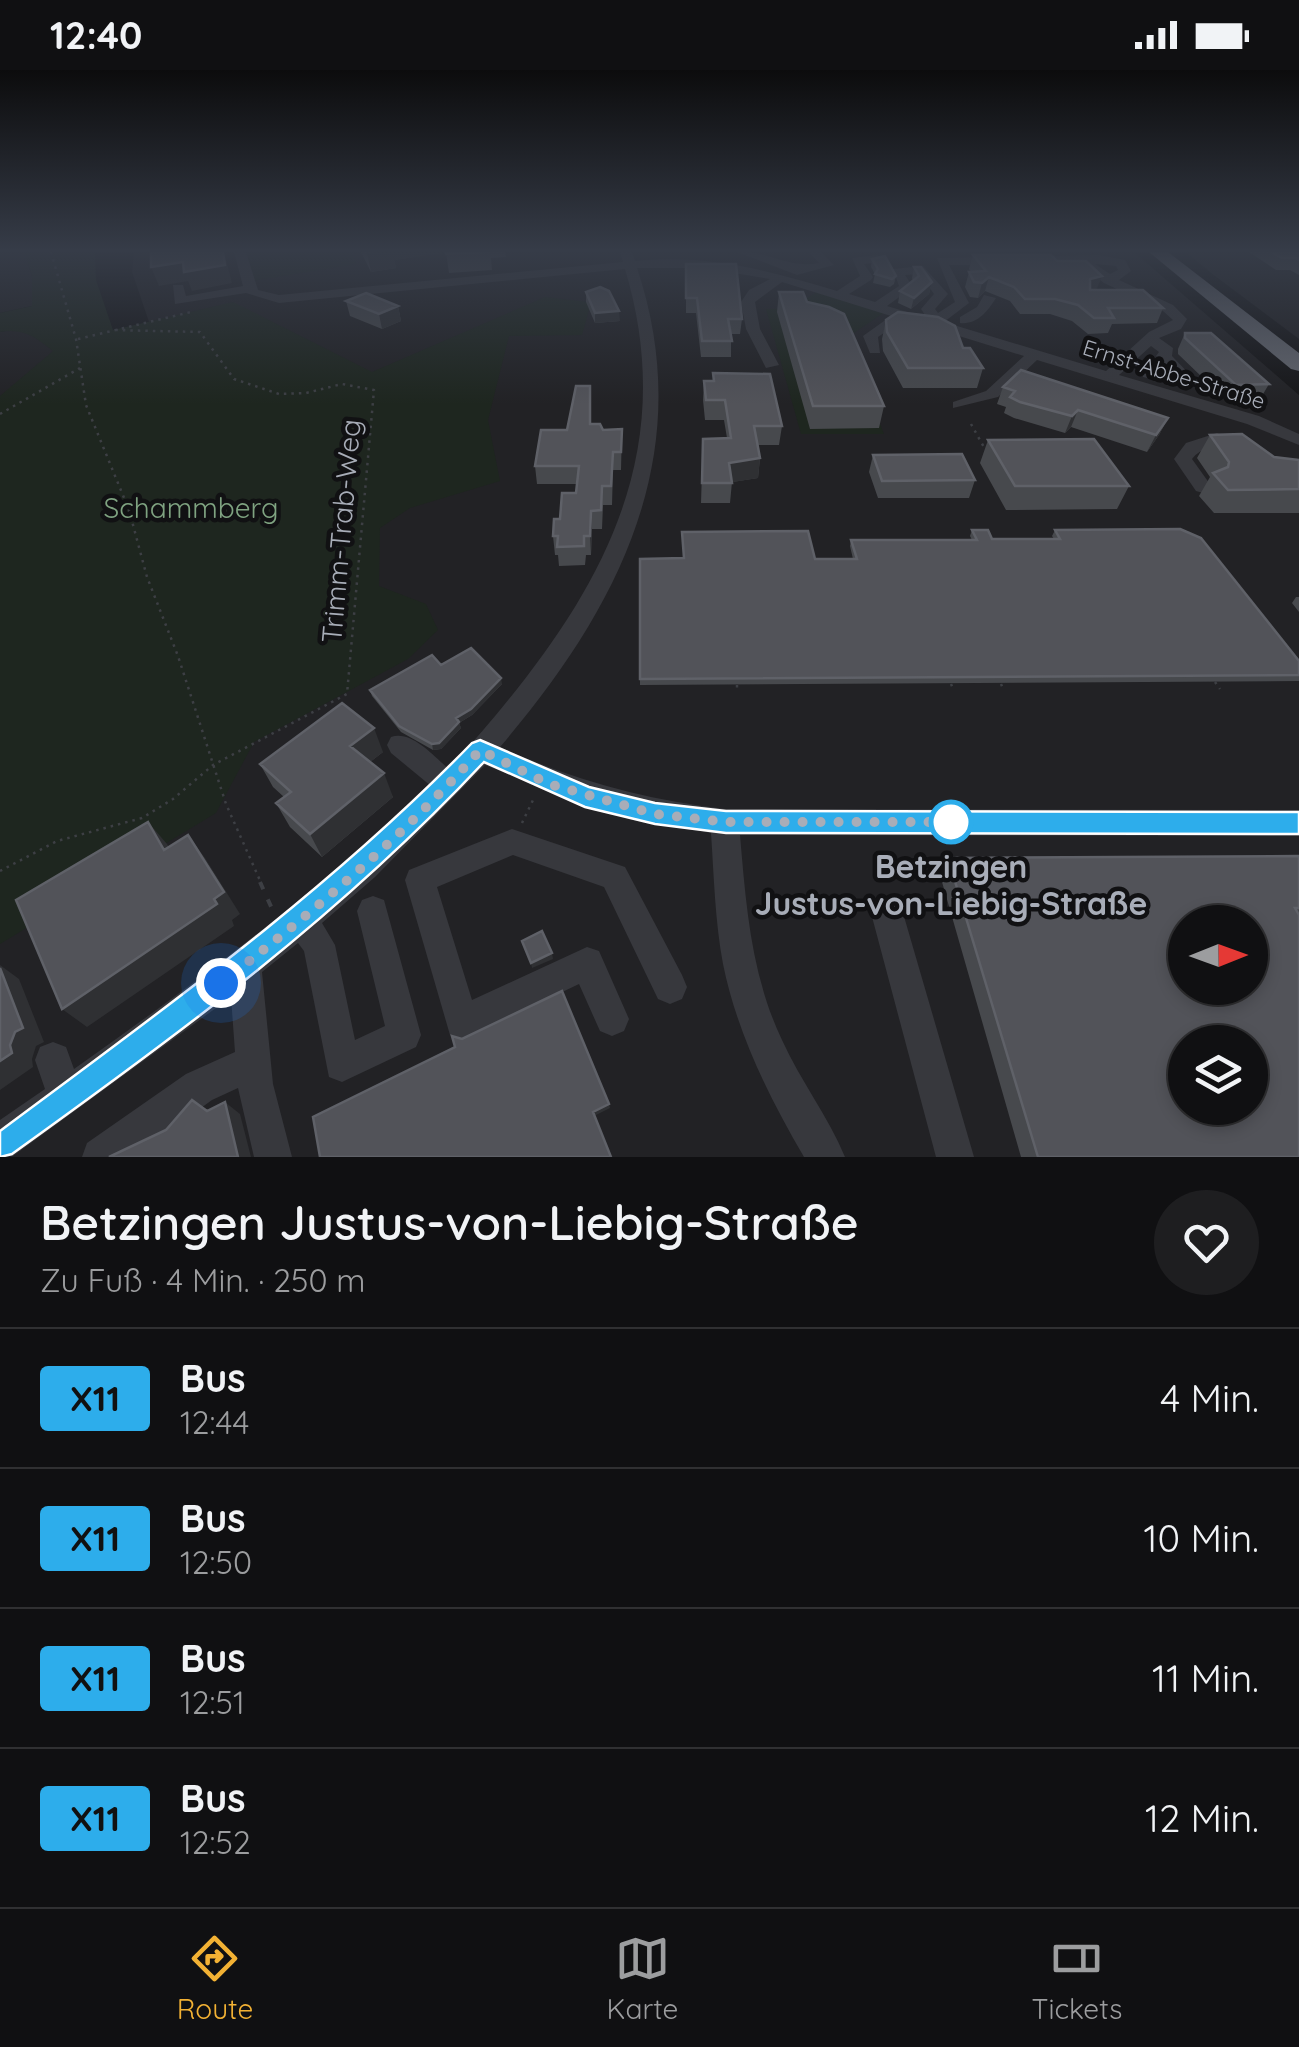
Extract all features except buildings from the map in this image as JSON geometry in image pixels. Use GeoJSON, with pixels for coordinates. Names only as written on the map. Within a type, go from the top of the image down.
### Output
{"type":"FeatureCollection","features":[{"type":"Feature","properties":{"kind":"highway"},"geometry":{"type":"LineString","coordinates":[[1222,303],[1299,364]]}},
{"type":"Feature","properties":{"kind":"highway"},"geometry":{"type":"LineString","coordinates":[[1241,303],[1299,347]]}},
{"type":"Feature","properties":{"kind":"street"},"geometry":{"type":"LineString","coordinates":[[0,1143],[293,927],[448,785],[543,675],[583,617],[617,552],[634,508],[647,439],[649,377],[641,303]]}},
{"type":"Feature","properties":{"kind":"street"},"geometry":{"type":"LineString","coordinates":[[748,303],[753,329],[771,366]]}},
{"type":"Feature","properties":{"kind":"street","name":"Ernst-Abbe-Straße"},"geometry":{"type":"LineString","coordinates":[[866,303],[903,314],[948,319],[1035,354],[1114,371],[1299,440]]}},
{"type":"Feature","properties":{"kind":"street"},"geometry":{"type":"LineString","coordinates":[[878,306],[883,303]]}},
{"type":"Feature","properties":{"kind":"street"},"geometry":{"type":"LineString","coordinates":[[933,303],[928,308],[948,319],[1114,371],[1182,382],[1185,378],[1164,356],[1168,352],[1153,340]]}},
{"type":"Feature","properties":{"kind":"street"},"geometry":{"type":"LineString","coordinates":[[948,319],[962,303]]}},
{"type":"Feature","properties":{"kind":"street"},"geometry":{"type":"LineString","coordinates":[[948,319],[977,303]]}},
{"type":"Feature","properties":{"kind":"street"},"geometry":{"type":"LineString","coordinates":[[1114,371],[1176,326],[1180,319],[1153,303]]}},
{"type":"Feature","properties":{"kind":"street"},"geometry":{"type":"LineString","coordinates":[[874,350],[870,336],[903,314]]}},
{"type":"Feature","properties":{"kind":"street"},"geometry":{"type":"LineString","coordinates":[[1153,340],[1191,342]]}},
{"type":"Feature","properties":{"kind":"street"},"geometry":{"type":"LineString","coordinates":[[958,405],[992,394],[1035,354]]}},
{"type":"Feature","properties":{"kind":"street"},"geometry":{"type":"LineString","coordinates":[[1202,487],[1183,459],[1192,448],[1226,442],[1237,416]]}},
{"type":"Feature","properties":{"kind":"street"},"geometry":{"type":"LineString","coordinates":[[400,745],[448,785]]}},
{"type":"Feature","properties":{"kind":"street"},"geometry":{"type":"LineString","coordinates":[[480,750],[549,784],[603,802],[655,814],[726,822],[1299,823]]}},
{"type":"Feature","properties":{"kind":"street"},"geometry":{"type":"LineString","coordinates":[[726,822],[732,912],[744,983],[772,1062],[826,1157]]}},
{"type":"Feature","properties":{"kind":"street"},"geometry":{"type":"LineString","coordinates":[[612,1019],[587,962],[462,1023],[420,880],[512,842],[614,877],[670,987]]}},
{"type":"Feature","properties":{"kind":"street"},"geometry":{"type":"LineString","coordinates":[[293,927],[318,945],[342,1064],[404,1034],[373,910]]}},
{"type":"Feature","properties":{"kind":"street"},"geometry":{"type":"LineString","coordinates":[[888,914],[955,1157]]}},
{"type":"Feature","properties":{"kind":"street"},"geometry":{"type":"LineString","coordinates":[[245,965],[253,1062],[273,1157]]}},
{"type":"Feature","properties":{"kind":"street"},"geometry":{"type":"LineString","coordinates":[[53,1060],[66,1096]]}},
{"type":"Feature","properties":{"kind":"street"},"geometry":{"type":"LineString","coordinates":[[101,1157],[199,1087],[253,1062]]}},
{"type":"Feature","properties":{"kind":"path"},"geometry":{"type":"LineString","coordinates":[[66,303],[76,339],[86,405],[130,510],[147,577],[244,852],[293,927]]}},
{"type":"Feature","properties":{"kind":"path"},"geometry":{"type":"LineString","coordinates":[[76,339],[200,310]]}},
{"type":"Feature","properties":{"kind":"path","name":"Trimm-Trab-Weg"},"geometry":{"type":"LineString","coordinates":[[113,330],[200,332],[234,379],[279,394],[306,394],[342,384],[374,390],[347,694],[213,765]]}},
{"type":"Feature","properties":{"kind":"path"},"geometry":{"type":"LineString","coordinates":[[0,414],[81,368]]}},
{"type":"Feature","properties":{"kind":"path"},"geometry":{"type":"LineString","coordinates":[[971,424],[994,463]]}},
{"type":"Feature","properties":{"kind":"path"},"geometry":{"type":"LineString","coordinates":[[1215,682],[1220,690]]}},
{"type":"Feature","properties":{"kind":"path"},"geometry":{"type":"LineString","coordinates":[[952,684],[954,691]]}},
{"type":"Feature","properties":{"kind":"path"},"geometry":{"type":"LineString","coordinates":[[1001,684],[1004,691]]}},
{"type":"Feature","properties":{"kind":"path"},"geometry":{"type":"LineString","coordinates":[[736,685],[738,692]]}},
{"type":"Feature","properties":{"kind":"path"},"geometry":{"type":"LineString","coordinates":[[0,871],[57,841],[142,818],[172,800],[213,765]]}},
{"type":"Feature","properties":{"kind":"path"},"geometry":{"type":"LineString","coordinates":[[524,818],[533,800]]}},
{"type":"Feature","properties":{"kind":"shaded area"},"geometry":{"type":"Polygon","coordinates":[[[0,303],[32,303],[32,306],[0,313],[0,303]]]}},
{"type":"Feature","properties":{"kind":"shaded area"},"geometry":{"type":"Polygon","coordinates":[[[142,303],[1193,303],[1299,395],[1299,1157],[0,1157],[0,332],[16,329],[76,339],[149,322],[142,303]]]}},
{"type":"Feature","properties":{"kind":"shaded area"},"geometry":{"type":"Polygon","coordinates":[[[1251,303],[1299,303],[1299,339],[1251,303]]]}},
{"type":"Feature","properties":{"kind":"green space","name":"Schammberg"},"geometry":{"type":"Polygon","coordinates":[[[32,303],[104,303],[113,330],[234,303],[372,372],[532,303],[597,303],[589,310],[582,335],[509,336],[488,420],[500,481],[410,508],[380,528],[379,586],[426,604],[438,630],[408,659],[254,742],[216,813],[0,944],[0,396],[53,351],[29,335],[0,332],[0,313],[32,306],[32,303]]]}},
{"type":"Feature","properties":{"kind":"green space"},"geometry":{"type":"Polygon","coordinates":[[[799,303],[853,303],[885,312],[848,337],[884,434],[801,434],[766,309],[789,309],[799,303]]]}},
{"type":"Feature","properties":{"kind":"bus line","name":"X11"},"geometry":{"type":"LineString","coordinates":[[0,1143],[174,1020],[284,934],[406,827],[480,750],[549,784],[585,796],[621,807],[691,819],[774,823],[1299,823]]}},
{"type":"Feature","properties":{"kind":"place","name":"Betzingen Justus-von-Liebig-Straße"},"geometry":{"type":"Point","coordinates":[951,822]}},
{"type":"Feature","properties":{"kind":"route"},"geometry":{"type":"LineString","coordinates":[[221,983],[343,884],[406,827],[480,750],[549,784],[655,814],[726,822],[951,822]]}}]}
